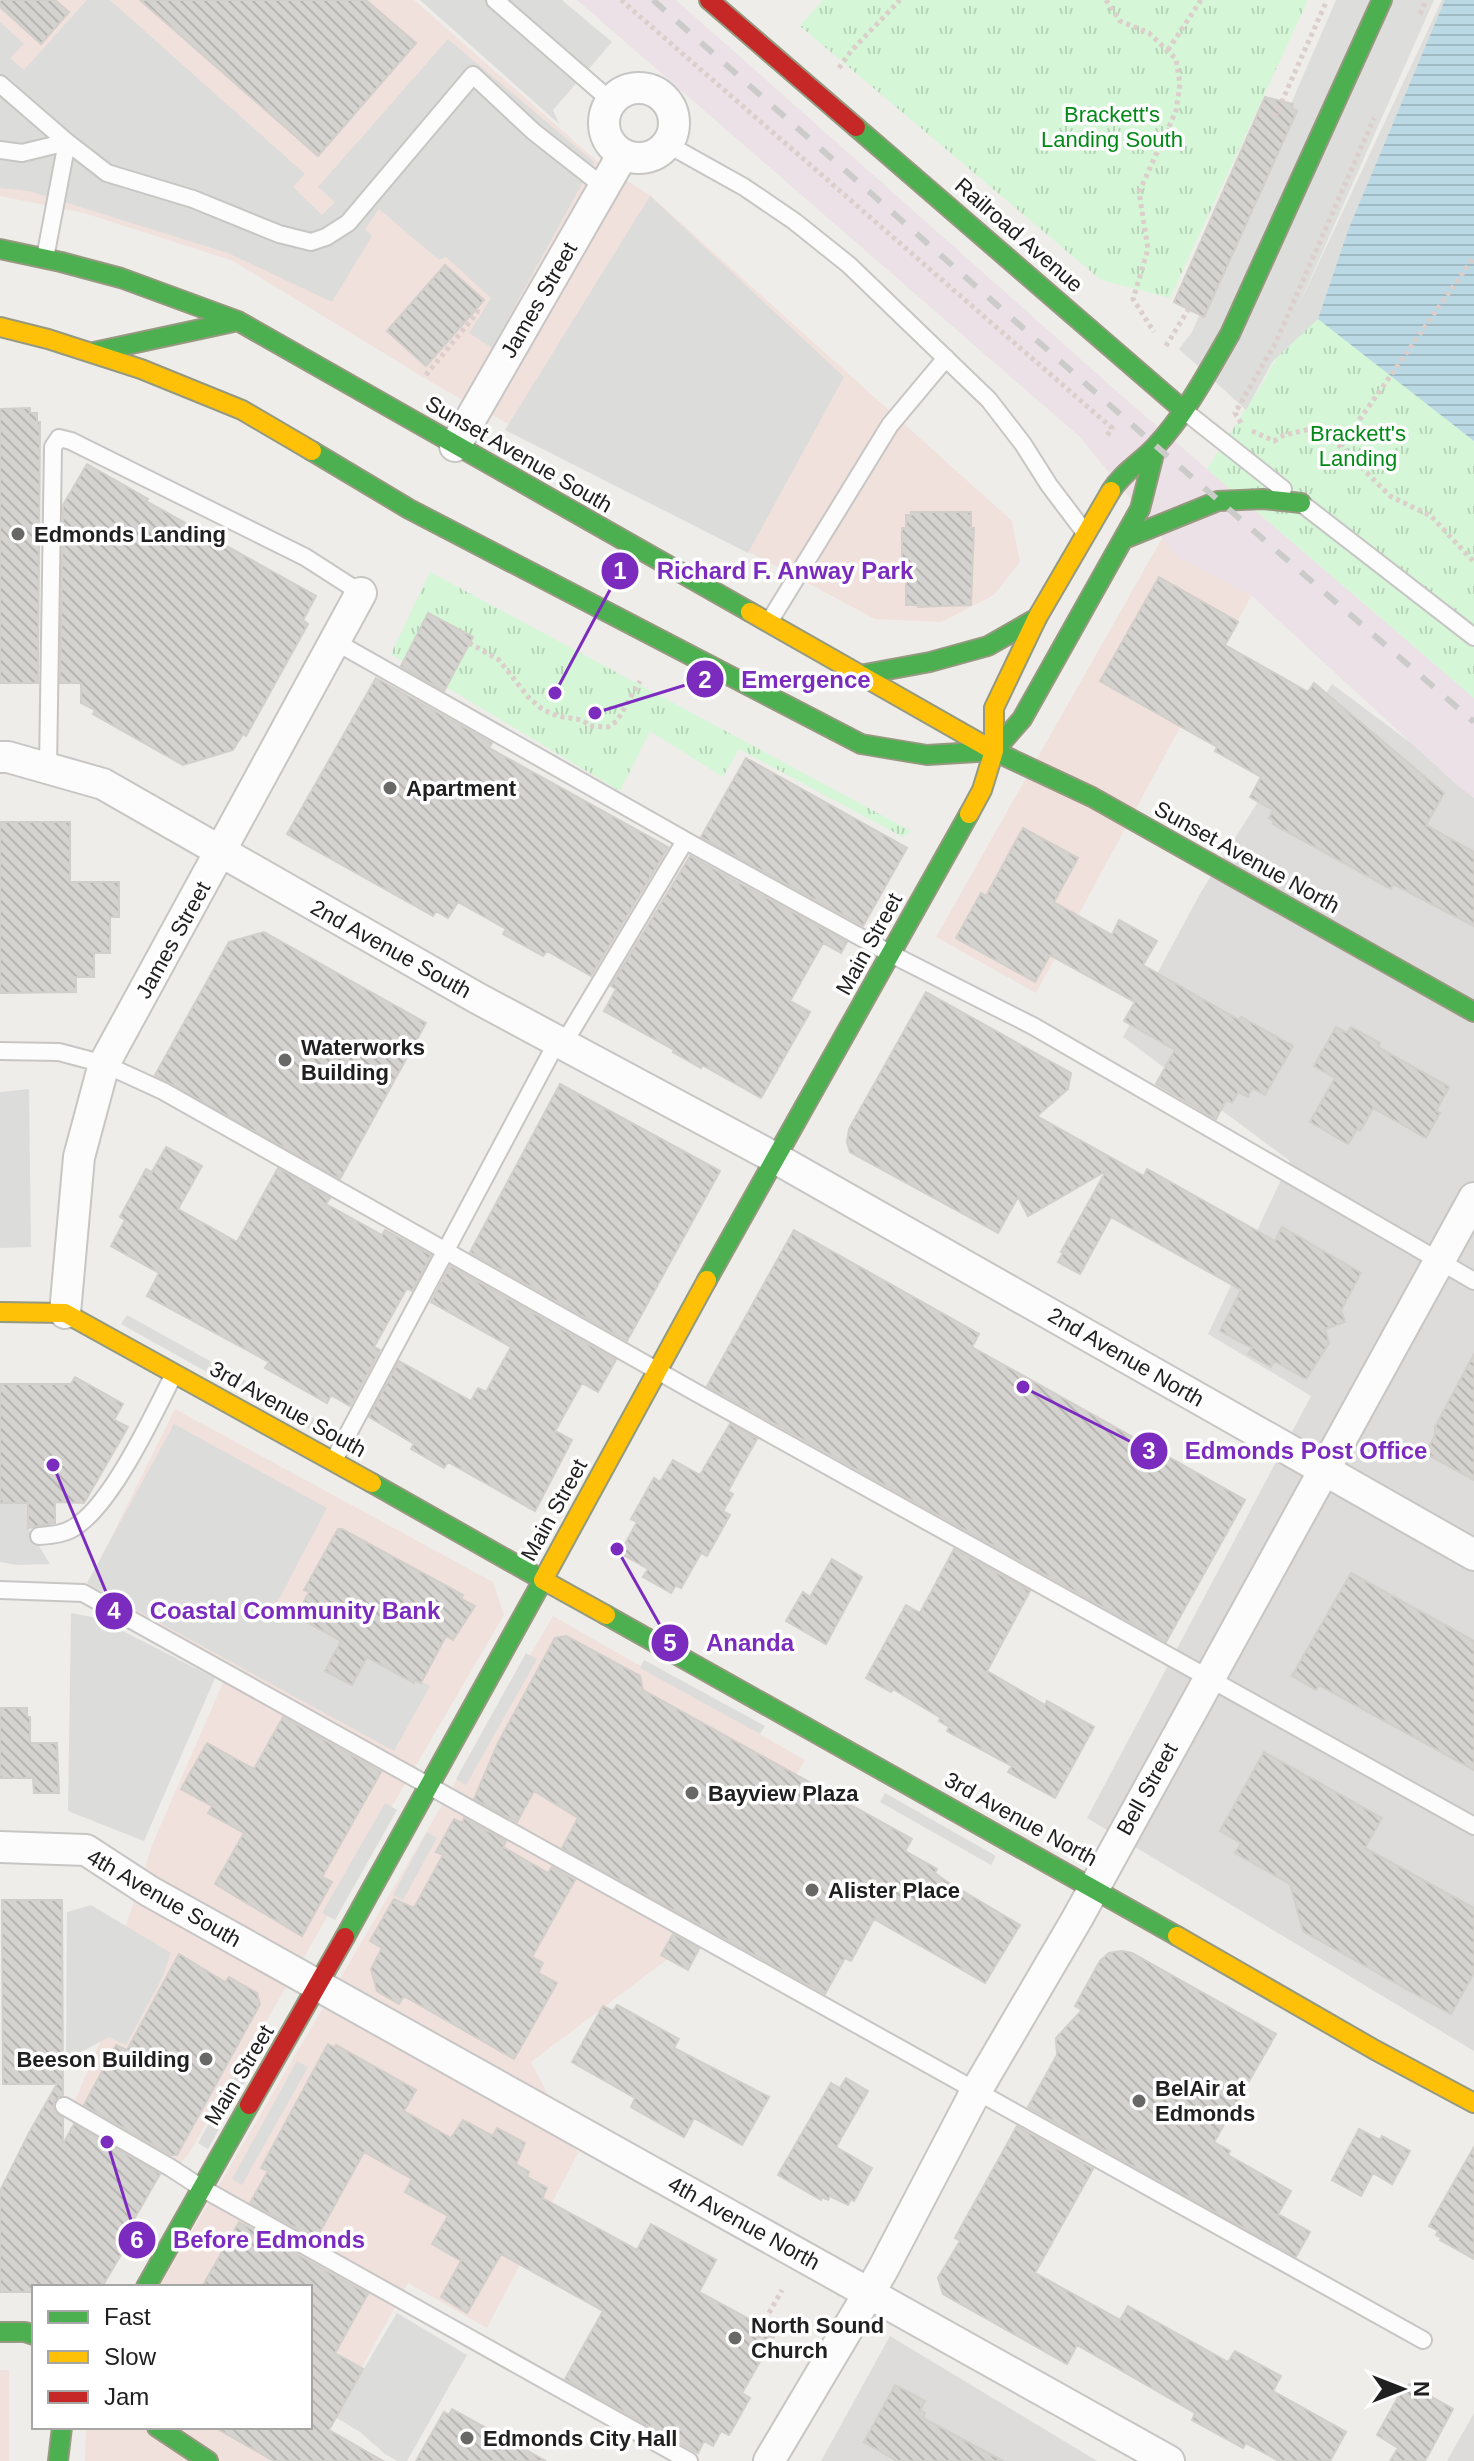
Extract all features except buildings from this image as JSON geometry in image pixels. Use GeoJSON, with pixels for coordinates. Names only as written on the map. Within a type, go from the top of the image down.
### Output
{"type":"FeatureCollection","features":[{"type":"Feature","properties":{"kind":"main road","name":"Railroad Avenue"},"geometry":{"type":"LineString","coordinates":[[709,0],[1182,409]]}},
{"type":"Feature","properties":{"kind":"main road","name":"Main Street"},"geometry":{"type":"LineString","coordinates":[[147,2285],[429,1785],[469,1720],[657,1370],[982,790],[994,751],[994,708],[1037,618],[1116,483],[1156,446],[1202,382],[1230,334],[1382,0]]}},
{"type":"Feature","properties":{"kind":"main road","name":"Sunset Avenue South"},"geometry":{"type":"LineString","coordinates":[[0,249],[156,288],[238,321],[994,751]]}},
{"type":"Feature","properties":{"kind":"main road"},"geometry":{"type":"LineString","coordinates":[[92,352],[238,321]]}},
{"type":"Feature","properties":{"kind":"main road"},"geometry":{"type":"LineString","coordinates":[[0,327],[92,352],[174,381],[242,410],[409,509],[861,744],[906,755],[950,757],[994,751]]}},
{"type":"Feature","properties":{"kind":"main road","name":"Main Street"},"geometry":{"type":"LineString","coordinates":[[994,751],[1022,719],[1140,509],[1156,446]]}},
{"type":"Feature","properties":{"kind":"main road"},"geometry":{"type":"LineString","coordinates":[[1124,539],[1218,501],[1263,499],[1301,503]]}},
{"type":"Feature","properties":{"kind":"main road"},"geometry":{"type":"LineString","coordinates":[[860,675],[930,662],[988,646],[1037,618]]}},
{"type":"Feature","properties":{"kind":"main road","name":"Sunset Avenue North"},"geometry":{"type":"LineString","coordinates":[[994,751],[1092,797],[1474,1012]]}},
{"type":"Feature","properties":{"kind":"main road","name":"3rd Avenue South"},"geometry":{"type":"LineString","coordinates":[[0,1312],[65,1313],[543,1580]]}},
{"type":"Feature","properties":{"kind":"main road","name":"3rd Avenue North"},"geometry":{"type":"LineString","coordinates":[[543,1580],[1474,2103]]}},
{"type":"Feature","properties":{"kind":"main road"},"geometry":{"type":"LineString","coordinates":[[0,2332],[32,2334]]}},
{"type":"Feature","properties":{"kind":"main road"},"geometry":{"type":"LineString","coordinates":[[58,2461],[62,2429]]}},
{"type":"Feature","properties":{"kind":"main road"},"geometry":{"type":"LineString","coordinates":[[160,2429],[208,2461]]}},
{"type":"Feature","properties":{"kind":"street"},"geometry":{"type":"LineString","coordinates":[[629,89],[650,89],[660,95],[673,113],[672,134],[667,144],[651,156],[642,158],[623,154],[613,147],[606,136],[604,124],[605,112],[611,101],[629,89]]}},
{"type":"Feature","properties":{"kind":"street","name":"James Street"},"geometry":{"type":"LineString","coordinates":[[455,446],[623,154]]}},
{"type":"Feature","properties":{"kind":"street","name":"James Street"},"geometry":{"type":"LineString","coordinates":[[65,1313],[79,1157],[104,1064],[361,593]]}},
{"type":"Feature","properties":{"kind":"street","name":"2nd Avenue South"},"geometry":{"type":"LineString","coordinates":[[0,757],[103,784],[221,853],[777,1159]]}},
{"type":"Feature","properties":{"kind":"street","name":"2nd Avenue North"},"geometry":{"type":"LineString","coordinates":[[777,1159],[1474,1555]]}},
{"type":"Feature","properties":{"kind":"street","name":"Bell Street"},"geometry":{"type":"LineString","coordinates":[[769,2461],[869,2294],[975,2093],[1093,1887],[1474,1198]]}},
{"type":"Feature","properties":{"kind":"street","name":"4th Avenue South"},"geometry":{"type":"LineString","coordinates":[[0,1847],[86,1850],[149,1891],[318,1985]]}},
{"type":"Feature","properties":{"kind":"street","name":"4th Avenue North"},"geometry":{"type":"LineString","coordinates":[[318,1985],[1169,2461]]}},
{"type":"Feature","properties":{"kind":"lane"},"geometry":{"type":"LineString","coordinates":[[495,0],[611,101]]}},
{"type":"Feature","properties":{"kind":"lane"},"geometry":{"type":"LineString","coordinates":[[0,84],[107,173],[193,199],[279,234],[311,242],[326,237],[348,223],[473,75],[534,132],[604,187]]}},
{"type":"Feature","properties":{"kind":"lane"},"geometry":{"type":"LineString","coordinates":[[0,150],[22,153],[67,142]]}},
{"type":"Feature","properties":{"kind":"lane"},"geometry":{"type":"LineString","coordinates":[[45,258],[67,142]]}},
{"type":"Feature","properties":{"kind":"lane"},"geometry":{"type":"LineString","coordinates":[[667,144],[744,187],[794,221],[849,265],[997,411],[1086,535]]}},
{"type":"Feature","properties":{"kind":"lane"},"geometry":{"type":"LineString","coordinates":[[768,624],[890,425],[946,358]]}},
{"type":"Feature","properties":{"kind":"lane","name":"Railroad Avenue"},"geometry":{"type":"LineString","coordinates":[[1182,409],[1474,637]]}},
{"type":"Feature","properties":{"kind":"lane"},"geometry":{"type":"LineString","coordinates":[[48,768],[53,447],[59,438],[71,441],[305,557],[361,593]]}},
{"type":"Feature","properties":{"kind":"lane"},"geometry":{"type":"LineString","coordinates":[[336,642],[891,954],[1033,1026],[1474,1281]]}},
{"type":"Feature","properties":{"kind":"lane"},"geometry":{"type":"LineString","coordinates":[[333,1462],[561,1042],[682,846],[688,842]]}},
{"type":"Feature","properties":{"kind":"lane"},"geometry":{"type":"LineString","coordinates":[[0,1051],[59,1052],[104,1064],[163,1091],[1474,1826]]}},
{"type":"Feature","properties":{"kind":"lane"},"geometry":{"type":"LineString","coordinates":[[39,1536],[59,1535],[78,1526],[99,1508],[158,1407],[174,1373]]}},
{"type":"Feature","properties":{"kind":"lane"},"geometry":{"type":"LineString","coordinates":[[0,1590],[83,1593],[1423,2340]]}},
{"type":"Feature","properties":{"kind":"lane"},"geometry":{"type":"LineString","coordinates":[[64,2106],[670,2456],[689,2461]]}},
{"type":"Feature","properties":{"kind":"path"},"geometry":{"type":"LineString","coordinates":[[621,0],[1112,428]]}},
{"type":"Feature","properties":{"kind":"path"},"geometry":{"type":"LineString","coordinates":[[820,94],[851,51],[900,0]]}},
{"type":"Feature","properties":{"kind":"path"},"geometry":{"type":"LineString","coordinates":[[1106,0],[1120,21],[1149,33],[1176,59],[1180,84],[1176,111],[1139,192],[1148,249],[1133,299],[1165,348]]}},
{"type":"Feature","properties":{"kind":"path"},"geometry":{"type":"LineString","coordinates":[[1168,50],[1201,0]]}},
{"type":"Feature","properties":{"kind":"path"},"geometry":{"type":"LineString","coordinates":[[1275,117],[1327,0]]}},
{"type":"Feature","properties":{"kind":"path"},"geometry":{"type":"LineString","coordinates":[[1420,14],[1426,0]]}},
{"type":"Feature","properties":{"kind":"path"},"geometry":{"type":"LineString","coordinates":[[1376,114],[1276,342],[1235,413],[1242,426],[1274,441],[1284,435],[1315,428],[1341,447],[1390,496],[1431,516],[1474,562]]}},
{"type":"Feature","properties":{"kind":"path"},"geometry":{"type":"LineString","coordinates":[[1341,447],[1474,257]]}},
{"type":"Feature","properties":{"kind":"path"},"geometry":{"type":"LineString","coordinates":[[426,375],[477,313],[478,307]]}},
{"type":"Feature","properties":{"kind":"path"},"geometry":{"type":"LineString","coordinates":[[1162,358],[1188,310]]}},
{"type":"Feature","properties":{"kind":"path"},"geometry":{"type":"LineString","coordinates":[[469,643],[499,660],[529,698],[542,709],[557,716],[582,720],[590,726],[608,727],[617,721],[640,681]]}},
{"type":"Feature","properties":{"kind":"path"},"geometry":{"type":"LineString","coordinates":[[769,2313],[782,2290]]}},
{"type":"Feature","properties":{"kind":"shaded area"},"geometry":{"type":"Polygon","coordinates":[[[0,0],[414,0],[598,162],[651,196],[1012,521],[1020,562],[994,595],[941,622],[875,619],[441,388],[233,261],[84,213],[0,196],[0,0]]]}},
{"type":"Feature","properties":{"kind":"shaded area"},"geometry":{"type":"Polygon","coordinates":[[[87,0],[110,0],[305,174],[293,187],[322,215],[335,202],[318,187],[448,39],[594,162],[492,348],[469,333],[491,298],[446,257],[439,260],[379,209],[365,229],[372,236],[332,302],[228,253],[29,191],[0,188],[0,22],[24,44],[10,58],[24,70],[87,0]]]}},
{"type":"Feature","properties":{"kind":"shaded area"},"geometry":{"type":"Polygon","coordinates":[[[420,0],[562,0],[612,42],[553,110],[559,124],[420,0]]]}},
{"type":"Feature","properties":{"kind":"shaded area"},"geometry":{"type":"Polygon","coordinates":[[[577,0],[676,0],[1130,403],[1474,698],[1474,798],[1253,597],[1179,558],[1080,437],[577,0]]]}},
{"type":"Feature","properties":{"kind":"shaded area"},"geometry":{"type":"Polygon","coordinates":[[[650,196],[844,377],[748,553],[505,430],[650,196]]]}},
{"type":"Feature","properties":{"kind":"shaded area"},"geometry":{"type":"Polygon","coordinates":[[[1174,517],[1255,589],[1036,993],[936,937],[1174,517]]]}},
{"type":"Feature","properties":{"kind":"shaded area"},"geometry":{"type":"Polygon","coordinates":[[[1332,684],[1474,790],[1474,2051],[1087,1818],[1311,1396],[1208,1334],[1290,1161],[1123,1037],[1201,892],[1332,684]]]}},
{"type":"Feature","properties":{"kind":"shaded area"},"geometry":{"type":"Polygon","coordinates":[[[29,1089],[31,1247],[0,1248],[0,1092],[29,1089]]]}},
{"type":"Feature","properties":{"kind":"shaded area"},"geometry":{"type":"Polygon","coordinates":[[[127,1315],[322,1423],[316,1433],[121,1324],[127,1315]]]}},
{"type":"Feature","properties":{"kind":"shaded area"},"geometry":{"type":"Polygon","coordinates":[[[175,1409],[493,1582],[504,1615],[188,2155],[179,2164],[74,2103],[125,1984],[125,1929],[152,1845],[225,1678],[80,1600],[175,1409]]]}},
{"type":"Feature","properties":{"kind":"shaded area"},"geometry":{"type":"Polygon","coordinates":[[[174,1424],[327,1508],[277,1603],[430,1686],[394,1751],[87,1583],[174,1424]]]}},
{"type":"Feature","properties":{"kind":"shaded area"},"geometry":{"type":"Polygon","coordinates":[[[0,1503],[28,1503],[28,1528],[50,1564],[0,1562],[0,1503]]]}},
{"type":"Feature","properties":{"kind":"shaded area"},"geometry":{"type":"Polygon","coordinates":[[[71,1613],[97,1618],[215,1678],[144,1841],[68,1811],[71,1613]]]}},
{"type":"Feature","properties":{"kind":"shaded area"},"geometry":{"type":"Polygon","coordinates":[[[553,1616],[805,1760],[710,1927],[531,2062],[578,2153],[487,2328],[408,2283],[311,2461],[85,2461],[86,2429],[312,2429],[312,2285],[160,2285],[553,1616]]]}},
{"type":"Feature","properties":{"kind":"shaded area"},"geometry":{"type":"Polygon","coordinates":[[[526,1653],[537,1659],[466,1785],[456,1779],[526,1653]]]}},
{"type":"Feature","properties":{"kind":"shaded area"},"geometry":{"type":"Polygon","coordinates":[[[644,1660],[765,1726],[760,1734],[640,1668],[644,1660]]]}},
{"type":"Feature","properties":{"kind":"shaded area"},"geometry":{"type":"Polygon","coordinates":[[[885,1793],[996,1856],[991,1865],[880,1802],[885,1793]]]}},
{"type":"Feature","properties":{"kind":"shaded area"},"geometry":{"type":"Polygon","coordinates":[[[385,1803],[397,1810],[335,1920],[322,1913],[385,1803]]]}},
{"type":"Feature","properties":{"kind":"shaded area"},"geometry":{"type":"Polygon","coordinates":[[[427,1832],[437,1838],[403,1900],[393,1895],[427,1832]]]}},
{"type":"Feature","properties":{"kind":"shaded area"},"geometry":{"type":"Polygon","coordinates":[[[91,1905],[171,1953],[162,1978],[126,2045],[109,2037],[66,2060],[67,1912],[91,1905]]]}},
{"type":"Feature","properties":{"kind":"shaded area"},"geometry":{"type":"Polygon","coordinates":[[[257,2035],[267,2041],[208,2149],[198,2143],[257,2035]]]}},
{"type":"Feature","properties":{"kind":"shaded area"},"geometry":{"type":"Polygon","coordinates":[[[297,2061],[308,2067],[242,2185],[232,2179],[297,2061]]]}},
{"type":"Feature","properties":{"kind":"shaded area"},"geometry":{"type":"Polygon","coordinates":[[[397,2313],[467,2355],[407,2461],[397,2461],[385,2454],[360,2432],[335,2417],[397,2313]]]}},
{"type":"Feature","properties":{"kind":"shaded area"},"geometry":{"type":"Polygon","coordinates":[[[890,2336],[1097,2461],[821,2461],[890,2336]]]}},
{"type":"Feature","properties":{"kind":"shaded area"},"geometry":{"type":"Polygon","coordinates":[[[0,2370],[9,2370],[9,2461],[0,2461],[0,2370]]]}},
{"type":"Feature","properties":{"kind":"shaded area"},"geometry":{"type":"Polygon","coordinates":[[[1474,2413],[1474,2461],[1447,2461],[1474,2413]]]}},
{"type":"Feature","properties":{"kind":"green space","name":"Brackett's Landing South"},"geometry":{"type":"Polygon","coordinates":[[[823,0],[1308,0],[1170,298],[1101,280],[800,26],[823,0]]]}},
{"type":"Feature","properties":{"kind":"green space","name":"Brackett's Landing"},"geometry":{"type":"Polygon","coordinates":[[[1474,0],[1474,698],[1207,469],[1264,381],[1474,0]]]}},
{"type":"Feature","properties":{"kind":"green space"},"geometry":{"type":"Polygon","coordinates":[[[430,572],[911,831],[903,837],[739,749],[723,777],[650,731],[620,791],[391,654],[430,572]]]}},
{"type":"Feature","properties":{"kind":"water"},"geometry":{"type":"Polygon","coordinates":[[[1444,0],[1474,0],[1474,441],[1318,319],[1324,277],[1444,0]]]}},
{"type":"Feature","properties":{"kind":"pier"},"geometry":{"type":"Polygon","coordinates":[[[1336,0],[1434,0],[1298,307],[1442,0],[1445,0],[1349,228],[1318,319],[1273,361],[1246,410],[1179,349],[1192,332],[1336,0]]]}},
{"type":"Feature","properties":{"kind":"railway"},"geometry":{"type":"LineString","coordinates":[[653,0],[1156,446],[1474,722]]}},
{"type":"Feature","properties":{"kind":"traffic: fast"},"geometry":{"type":"LineString","coordinates":[[1111,491],[1176,421],[1230,334],[1382,0]]}},
{"type":"Feature","properties":{"kind":"traffic: fast"},"geometry":{"type":"LineString","coordinates":[[856,127],[1182,409]]}},
{"type":"Feature","properties":{"kind":"traffic: fast"},"geometry":{"type":"LineString","coordinates":[[0,249],[121,278],[238,321],[750,612]]}},
{"type":"Feature","properties":{"kind":"traffic: fast"},"geometry":{"type":"LineString","coordinates":[[94,352],[238,321]]}},
{"type":"Feature","properties":{"kind":"traffic: fast"},"geometry":{"type":"LineString","coordinates":[[994,751],[1022,719],[1140,509],[1156,446]]}},
{"type":"Feature","properties":{"kind":"traffic: fast"},"geometry":{"type":"LineString","coordinates":[[312,451],[409,509],[861,744],[927,755],[994,751]]}},
{"type":"Feature","properties":{"kind":"traffic: fast"},"geometry":{"type":"LineString","coordinates":[[1124,539],[1218,501],[1263,499],[1301,503]]}},
{"type":"Feature","properties":{"kind":"traffic: fast"},"geometry":{"type":"LineString","coordinates":[[860,675],[930,662],[988,646],[1037,618]]}},
{"type":"Feature","properties":{"kind":"traffic: fast"},"geometry":{"type":"LineString","coordinates":[[994,751],[1092,797],[1474,1012]]}},
{"type":"Feature","properties":{"kind":"traffic: fast"},"geometry":{"type":"LineString","coordinates":[[707,1280],[969,814]]}},
{"type":"Feature","properties":{"kind":"traffic: fast"},"geometry":{"type":"LineString","coordinates":[[345,1937],[543,1580],[372,1483]]}},
{"type":"Feature","properties":{"kind":"traffic: fast"},"geometry":{"type":"LineString","coordinates":[[606,1615],[1177,1936]]}},
{"type":"Feature","properties":{"kind":"traffic: fast"},"geometry":{"type":"LineString","coordinates":[[147,2285],[249,2105]]}},
{"type":"Feature","properties":{"kind":"traffic: fast"},"geometry":{"type":"LineString","coordinates":[[0,2332],[32,2334]]}},
{"type":"Feature","properties":{"kind":"traffic: fast"},"geometry":{"type":"LineString","coordinates":[[58,2461],[62,2429]]}},
{"type":"Feature","properties":{"kind":"traffic: fast"},"geometry":{"type":"LineString","coordinates":[[160,2429],[208,2461]]}},
{"type":"Feature","properties":{"kind":"traffic: slow"},"geometry":{"type":"LineString","coordinates":[[0,327],[141,369],[242,410],[312,451]]}},
{"type":"Feature","properties":{"kind":"traffic: slow"},"geometry":{"type":"LineString","coordinates":[[969,814],[982,790],[994,751],[994,708],[1037,618],[1111,491]]}},
{"type":"Feature","properties":{"kind":"traffic: slow"},"geometry":{"type":"LineString","coordinates":[[750,612],[994,751]]}},
{"type":"Feature","properties":{"kind":"traffic: slow"},"geometry":{"type":"LineString","coordinates":[[606,1615],[543,1580],[707,1280]]}},
{"type":"Feature","properties":{"kind":"traffic: slow"},"geometry":{"type":"LineString","coordinates":[[0,1312],[65,1313],[372,1483]]}},
{"type":"Feature","properties":{"kind":"traffic: slow"},"geometry":{"type":"LineString","coordinates":[[1177,1936],[1474,2103]]}},
{"type":"Feature","properties":{"kind":"traffic: jam"},"geometry":{"type":"LineString","coordinates":[[709,0],[856,127]]}},
{"type":"Feature","properties":{"kind":"traffic: jam"},"geometry":{"type":"LineString","coordinates":[[249,2105],[345,1937]]}},
{"type":"Feature","properties":{"kind":"place","name":"Edmonds Landing"},"geometry":{"type":"Point","coordinates":[18,534]}},
{"type":"Feature","properties":{"kind":"place","name":"Richard F. Anway Park"},"geometry":{"type":"Point","coordinates":[555,693]}},
{"type":"Feature","properties":{"kind":"place","name":"Emergence"},"geometry":{"type":"Point","coordinates":[595,713]}},
{"type":"Feature","properties":{"kind":"place","name":"Apartment"},"geometry":{"type":"Point","coordinates":[390,788]}},
{"type":"Feature","properties":{"kind":"place","name":"Waterworks Building"},"geometry":{"type":"Point","coordinates":[285,1060]}},
{"type":"Feature","properties":{"kind":"place","name":"Edmonds Post Office"},"geometry":{"type":"Point","coordinates":[1023,1387]}},
{"type":"Feature","properties":{"kind":"place","name":"Coastal Community Bank"},"geometry":{"type":"Point","coordinates":[53,1465]}},
{"type":"Feature","properties":{"kind":"place","name":"Ananda"},"geometry":{"type":"Point","coordinates":[617,1549]}},
{"type":"Feature","properties":{"kind":"place","name":"Bayview Plaza"},"geometry":{"type":"Point","coordinates":[692,1793]}},
{"type":"Feature","properties":{"kind":"place","name":"Alister Place"},"geometry":{"type":"Point","coordinates":[812,1890]}},
{"type":"Feature","properties":{"kind":"place","name":"Beeson Building"},"geometry":{"type":"Point","coordinates":[206,2059]}},
{"type":"Feature","properties":{"kind":"place","name":"BelAir at Edmonds"},"geometry":{"type":"Point","coordinates":[1139,2101]}},
{"type":"Feature","properties":{"kind":"place","name":"Before Edmonds"},"geometry":{"type":"Point","coordinates":[107,2142]}},
{"type":"Feature","properties":{"kind":"place","name":"North Sound Church"},"geometry":{"type":"Point","coordinates":[735,2338]}},
{"type":"Feature","properties":{"kind":"place","name":"Edmonds City Hall"},"geometry":{"type":"Point","coordinates":[467,2438]}}]}
